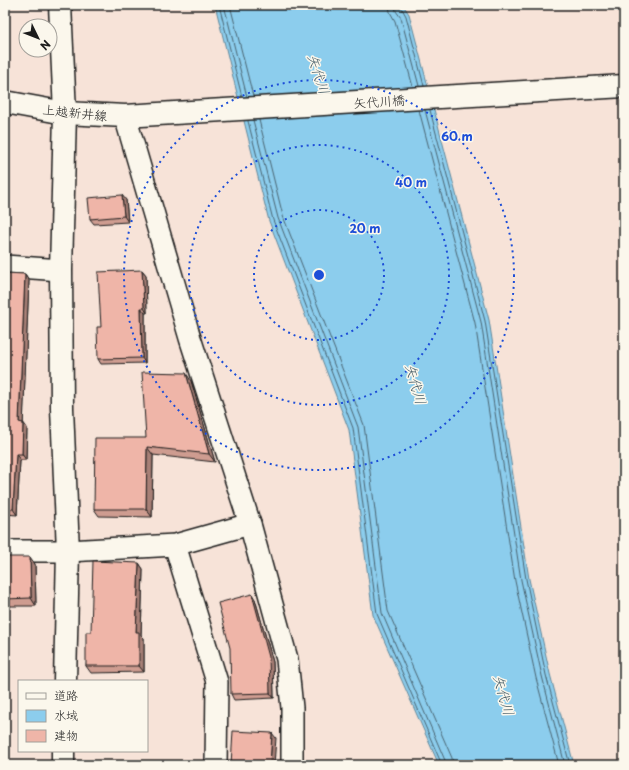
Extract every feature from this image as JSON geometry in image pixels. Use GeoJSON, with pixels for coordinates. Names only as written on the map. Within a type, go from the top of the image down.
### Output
{"type":"FeatureCollection","features":[{"type":"Feature","properties":{"kind":"street"},"geometry":{"type":"LineString","coordinates":[[60,5],[65,113],[61,270],[62,408],[68,551],[65,680]]}},
{"type":"Feature","properties":{"kind":"street","name":"矢代川橋"},"geometry":{"type":"LineString","coordinates":[[136,115],[624,86]]}},
{"type":"Feature","properties":{"kind":"street","name":"上越新井線"},"geometry":{"type":"LineString","coordinates":[[5,102],[65,113],[136,115]]}},
{"type":"Feature","properties":{"kind":"street"},"geometry":{"type":"LineString","coordinates":[[136,115],[190,338],[250,524],[287,659],[292,708],[292,765]]}},
{"type":"Feature","properties":{"kind":"street"},"geometry":{"type":"LineString","coordinates":[[5,266],[61,270]]}},
{"type":"Feature","properties":{"kind":"street"},"geometry":{"type":"LineString","coordinates":[[5,551],[68,551],[175,545],[250,524]]}},
{"type":"Feature","properties":{"kind":"street"},"geometry":{"type":"LineString","coordinates":[[175,545],[217,682],[216,765]]}},
{"type":"Feature","properties":{"kind":"street"},"geometry":{"type":"LineString","coordinates":[[63,752],[63,765]]}},
{"type":"Feature","properties":{"kind":"water","name":"矢代川"},"geometry":{"type":"Polygon","coordinates":[[[215,5],[403,5],[409,14],[489,320],[529,579],[550,674],[574,765],[439,765],[373,615],[349,430],[269,221],[215,5]]]}},
{"type":"Feature","properties":{"kind":"building"},"geometry":{"type":"Polygon","coordinates":[[[122,195],[124,216],[90,219],[88,198],[122,195]]]}},
{"type":"Feature","properties":{"kind":"building"},"geometry":{"type":"Polygon","coordinates":[[[142,270],[144,308],[141,308],[142,358],[98,359],[97,327],[101,327],[98,272],[142,270]]]}},
{"type":"Feature","properties":{"kind":"building"},"geometry":{"type":"Polygon","coordinates":[[[5,273],[25,274],[19,422],[23,423],[22,454],[16,454],[13,509],[5,509],[5,273]]]}},
{"type":"Feature","properties":{"kind":"building"},"geometry":{"type":"Polygon","coordinates":[[[142,372],[186,373],[209,454],[147,447],[146,509],[94,509],[95,438],[146,438],[142,372]]]}},
{"type":"Feature","properties":{"kind":"building"},"geometry":{"type":"Polygon","coordinates":[[[5,557],[30,557],[31,598],[5,599],[5,557]]]}},
{"type":"Feature","properties":{"kind":"building"},"geometry":{"type":"Polygon","coordinates":[[[93,561],[139,563],[136,632],[139,632],[139,666],[86,666],[86,632],[91,632],[93,561]]]}},
{"type":"Feature","properties":{"kind":"building"},"geometry":{"type":"Polygon","coordinates":[[[252,594],[269,657],[270,693],[231,694],[230,648],[218,603],[252,594]]]}},
{"type":"Feature","properties":{"kind":"building"},"geometry":{"type":"Polygon","coordinates":[[[233,731],[272,733],[270,765],[231,765],[233,731]]]}}]}
